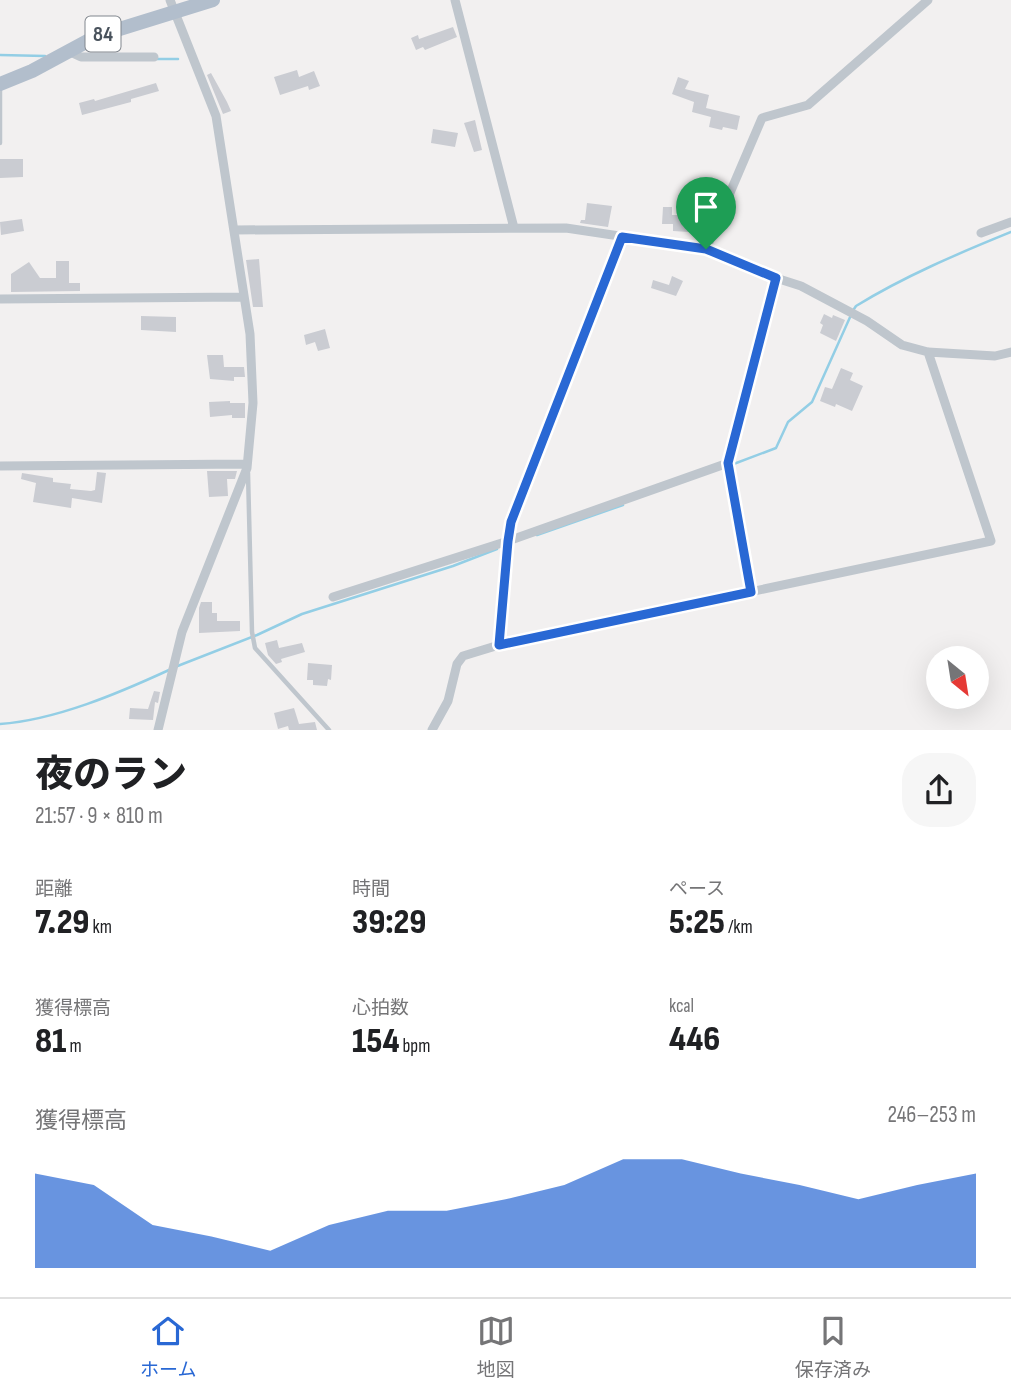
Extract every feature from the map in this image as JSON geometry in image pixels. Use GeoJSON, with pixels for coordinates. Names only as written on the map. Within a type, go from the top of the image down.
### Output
{"type":"FeatureCollection","features":[{"type":"Feature","properties":{"kind":"main road","name":"84"},"geometry":{"type":"LineString","coordinates":[[0,84],[32,71],[97,36],[173,6],[213,0]]}},
{"type":"Feature","properties":{"kind":"street"},"geometry":{"type":"LineString","coordinates":[[455,0],[514,228]]}},
{"type":"Feature","properties":{"kind":"street"},"geometry":{"type":"LineString","coordinates":[[706,249],[762,118],[808,105],[928,0]]}},
{"type":"Feature","properties":{"kind":"street"},"geometry":{"type":"LineString","coordinates":[[158,730],[182,632],[247,466],[253,403],[250,334],[216,117],[173,6]]}},
{"type":"Feature","properties":{"kind":"street"},"geometry":{"type":"LineString","coordinates":[[68,51],[81,57],[154,57]]}},
{"type":"Feature","properties":{"kind":"street"},"geometry":{"type":"LineString","coordinates":[[981,233],[1011,222]]}},
{"type":"Feature","properties":{"kind":"street"},"geometry":{"type":"LineString","coordinates":[[235,230],[566,228],[706,249],[801,286],[867,321],[902,345],[928,352],[995,356],[1011,352]]}},
{"type":"Feature","properties":{"kind":"street"},"geometry":{"type":"LineString","coordinates":[[499,645],[511,522],[622,237]]}},
{"type":"Feature","properties":{"kind":"street"},"geometry":{"type":"LineString","coordinates":[[751,592],[728,463],[776,278]]}},
{"type":"Feature","properties":{"kind":"street"},"geometry":{"type":"LineString","coordinates":[[0,299],[243,297]]}},
{"type":"Feature","properties":{"kind":"street"},"geometry":{"type":"LineString","coordinates":[[432,730],[448,701],[457,664],[463,656],[499,645],[991,541],[928,352]]}},
{"type":"Feature","properties":{"kind":"street"},"geometry":{"type":"LineString","coordinates":[[332,597],[508,541],[728,463]]}},
{"type":"Feature","properties":{"kind":"street"},"geometry":{"type":"LineString","coordinates":[[0,466],[247,466]]}},
{"type":"Feature","properties":{"kind":"lane"},"geometry":{"type":"LineString","coordinates":[[0,84],[0,143]]}},
{"type":"Feature","properties":{"kind":"lane"},"geometry":{"type":"LineString","coordinates":[[247,466],[252,632],[255,648],[329,730]]}},
{"type":"Feature","properties":{"kind":"building"},"geometry":{"type":"Polygon","coordinates":[[[453,27],[457,37],[425,50],[423,47],[416,50],[411,38],[418,35],[419,39],[453,27]]]}},
{"type":"Feature","properties":{"kind":"building"},"geometry":{"type":"Polygon","coordinates":[[[297,70],[299,77],[314,71],[320,86],[309,90],[308,86],[280,95],[274,77],[297,70]]]}},
{"type":"Feature","properties":{"kind":"building"},"geometry":{"type":"Polygon","coordinates":[[[211,73],[231,111],[223,114],[207,75],[211,73]]]}},
{"type":"Feature","properties":{"kind":"building"},"geometry":{"type":"Polygon","coordinates":[[[678,77],[689,81],[685,89],[709,95],[706,108],[740,116],[737,130],[709,127],[711,117],[692,112],[694,102],[672,94],[678,77]]]}},
{"type":"Feature","properties":{"kind":"building"},"geometry":{"type":"Polygon","coordinates":[[[156,83],[159,91],[131,99],[131,102],[82,115],[79,103],[156,83]]]}},
{"type":"Feature","properties":{"kind":"building"},"geometry":{"type":"Polygon","coordinates":[[[475,120],[482,150],[474,152],[464,123],[475,120]]]}},
{"type":"Feature","properties":{"kind":"building"},"geometry":{"type":"Polygon","coordinates":[[[433,129],[458,133],[455,147],[431,143],[433,129]]]}},
{"type":"Feature","properties":{"kind":"building"},"geometry":{"type":"Polygon","coordinates":[[[0,159],[23,159],[23,177],[0,178],[0,159]]]}},
{"type":"Feature","properties":{"kind":"building"},"geometry":{"type":"Polygon","coordinates":[[[587,203],[612,206],[608,227],[580,223],[585,220],[587,203]]]}},
{"type":"Feature","properties":{"kind":"building"},"geometry":{"type":"Polygon","coordinates":[[[663,207],[672,207],[672,215],[707,215],[710,207],[716,209],[705,233],[673,231],[673,224],[662,224],[663,207]]]}},
{"type":"Feature","properties":{"kind":"building"},"geometry":{"type":"Polygon","coordinates":[[[22,219],[24,231],[1,235],[0,222],[22,219]]]}},
{"type":"Feature","properties":{"kind":"building"},"geometry":{"type":"Polygon","coordinates":[[[259,259],[263,307],[253,307],[246,260],[259,259]]]}},
{"type":"Feature","properties":{"kind":"building"},"geometry":{"type":"Polygon","coordinates":[[[56,261],[69,261],[69,283],[80,283],[80,291],[11,292],[11,274],[29,262],[40,278],[56,278],[56,261]]]}},
{"type":"Feature","properties":{"kind":"building"},"geometry":{"type":"Polygon","coordinates":[[[672,276],[683,281],[676,296],[651,288],[653,280],[669,285],[672,276]]]}},
{"type":"Feature","properties":{"kind":"building"},"geometry":{"type":"Polygon","coordinates":[[[824,314],[845,320],[836,341],[820,333],[824,314]]]}},
{"type":"Feature","properties":{"kind":"building"},"geometry":{"type":"Polygon","coordinates":[[[141,316],[176,317],[176,332],[141,330],[141,316]]]}},
{"type":"Feature","properties":{"kind":"building"},"geometry":{"type":"Polygon","coordinates":[[[325,329],[330,348],[318,351],[315,342],[306,345],[304,335],[325,329]]]}},
{"type":"Feature","properties":{"kind":"building"},"geometry":{"type":"Polygon","coordinates":[[[207,355],[223,355],[224,367],[244,367],[245,377],[234,377],[234,381],[210,379],[207,355]]]}},
{"type":"Feature","properties":{"kind":"building"},"geometry":{"type":"Polygon","coordinates":[[[841,368],[853,373],[850,380],[863,386],[852,411],[820,401],[825,387],[832,389],[841,368]]]}},
{"type":"Feature","properties":{"kind":"building"},"geometry":{"type":"Polygon","coordinates":[[[209,402],[245,403],[245,418],[232,418],[232,415],[210,417],[209,402]]]}},
{"type":"Feature","properties":{"kind":"building"},"geometry":{"type":"Polygon","coordinates":[[[207,471],[237,471],[235,479],[227,479],[228,496],[209,497],[207,471]]]}},
{"type":"Feature","properties":{"kind":"building"},"geometry":{"type":"Polygon","coordinates":[[[97,472],[106,473],[102,503],[72,498],[71,508],[33,502],[36,483],[21,479],[22,473],[53,478],[53,482],[71,484],[70,489],[91,491],[95,490],[97,472]]]}},
{"type":"Feature","properties":{"kind":"building"},"geometry":{"type":"Polygon","coordinates":[[[201,602],[212,602],[212,613],[217,613],[217,621],[240,621],[240,631],[199,633],[201,602]]]}},
{"type":"Feature","properties":{"kind":"building"},"geometry":{"type":"Polygon","coordinates":[[[277,640],[279,648],[302,643],[305,652],[281,659],[282,662],[276,664],[268,655],[265,643],[277,640]]]}},
{"type":"Feature","properties":{"kind":"building"},"geometry":{"type":"Polygon","coordinates":[[[308,663],[332,665],[331,680],[328,679],[327,686],[313,685],[313,680],[307,680],[308,663]]]}},
{"type":"Feature","properties":{"kind":"building"},"geometry":{"type":"Polygon","coordinates":[[[154,691],[160,692],[158,703],[155,702],[153,720],[129,719],[130,708],[148,709],[154,691]]]}},
{"type":"Feature","properties":{"kind":"building"},"geometry":{"type":"Polygon","coordinates":[[[294,708],[299,724],[315,722],[317,730],[289,730],[288,726],[278,729],[274,713],[294,708]]]}},
{"type":"Feature","properties":{"kind":"waterway"},"geometry":{"type":"LineString","coordinates":[[0,55],[45,56]]}},
{"type":"Feature","properties":{"kind":"waterway"},"geometry":{"type":"LineString","coordinates":[[157,59],[178,59]]}},
{"type":"Feature","properties":{"kind":"waterway"},"geometry":{"type":"LineString","coordinates":[[854,309],[912,275],[1011,232]]}},
{"type":"Feature","properties":{"kind":"waterway"},"geometry":{"type":"LineString","coordinates":[[731,465],[776,448],[788,422],[812,402],[851,315]]}},
{"type":"Feature","properties":{"kind":"waterway"},"geometry":{"type":"LineString","coordinates":[[537,535],[623,505]]}},
{"type":"Feature","properties":{"kind":"waterway"},"geometry":{"type":"LineString","coordinates":[[175,667],[302,614],[453,566],[497,549]]}},
{"type":"Feature","properties":{"kind":"waterway"},"geometry":{"type":"LineString","coordinates":[[0,724],[65,711],[169,670]]}},
{"type":"Feature","properties":{"kind":"route"},"geometry":{"type":"LineString","coordinates":[[622,237],[706,249],[776,278],[728,463],[751,592],[499,645],[511,522],[622,237]]}}]}
